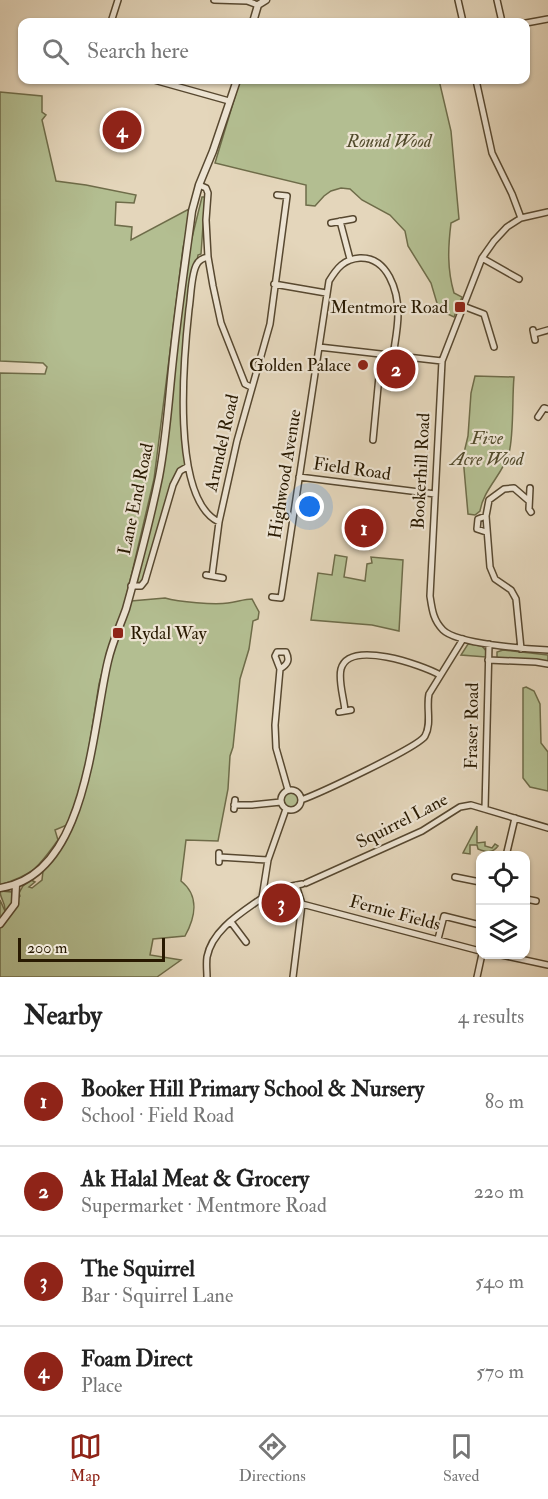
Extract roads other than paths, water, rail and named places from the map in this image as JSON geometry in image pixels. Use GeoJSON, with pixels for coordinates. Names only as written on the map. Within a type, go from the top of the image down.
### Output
{"type":"FeatureCollection","features":[{"type":"Feature","properties":{"kind":"street"},"geometry":{"type":"LineString","coordinates":[[112,18],[118,0]]}},
{"type":"Feature","properties":{"kind":"street"},"geometry":{"type":"LineString","coordinates":[[214,0],[247,1],[258,5]]}},
{"type":"Feature","properties":{"kind":"street"},"geometry":{"type":"LineString","coordinates":[[254,18],[258,5],[266,0]]}},
{"type":"Feature","properties":{"kind":"street"},"geometry":{"type":"LineString","coordinates":[[458,0],[462,18]]}},
{"type":"Feature","properties":{"kind":"street"},"geometry":{"type":"LineString","coordinates":[[497,0],[501,18]]}},
{"type":"Feature","properties":{"kind":"street"},"geometry":{"type":"LineString","coordinates":[[530,22],[548,20]]}},
{"type":"Feature","properties":{"kind":"street"},"geometry":{"type":"LineString","coordinates":[[168,84],[229,101]]}},
{"type":"Feature","properties":{"kind":"street","name":"Lane End Road"},"geometry":{"type":"LineString","coordinates":[[0,888],[16,885],[38,872],[54,854],[76,813],[89,765],[109,657],[126,608],[144,543],[159,475],[188,238],[199,185],[235,84]]}},
{"type":"Feature","properties":{"kind":"street"},"geometry":{"type":"LineString","coordinates":[[477,84],[492,153],[521,218]]}},
{"type":"Feature","properties":{"kind":"street"},"geometry":{"type":"LineString","coordinates":[[199,185],[206,188],[208,193],[206,220],[208,257],[220,322],[245,384],[251,387]]}},
{"type":"Feature","properties":{"kind":"street","name":"Arundel Road"},"geometry":{"type":"LineString","coordinates":[[223,578],[209,575],[251,387],[270,324],[287,196],[277,195]]}},
{"type":"Feature","properties":{"kind":"street","name":"Bookerhill Road"},"geometry":{"type":"LineString","coordinates":[[548,212],[521,218],[507,227],[494,241],[482,258],[442,362],[430,596],[432,616],[444,632],[463,639],[489,644],[548,650]]}},
{"type":"Feature","properties":{"kind":"street"},"geometry":{"type":"LineString","coordinates":[[331,223],[353,219]]}},
{"type":"Feature","properties":{"kind":"street"},"geometry":{"type":"LineString","coordinates":[[340,221],[350,259],[366,258],[379,262],[390,277],[398,314],[393,356]]}},
{"type":"Feature","properties":{"kind":"street"},"geometry":{"type":"LineString","coordinates":[[208,257],[203,258],[196,265],[186,336],[184,430],[187,467],[198,496],[211,519],[219,522]]}},
{"type":"Feature","properties":{"kind":"street"},"geometry":{"type":"LineString","coordinates":[[482,258],[519,279]]}},
{"type":"Feature","properties":{"kind":"street","name":"Highwood Avenue"},"geometry":{"type":"LineString","coordinates":[[272,597],[281,598],[326,292],[337,267],[350,259]]}},
{"type":"Feature","properties":{"kind":"street"},"geometry":{"type":"LineString","coordinates":[[274,284],[326,292]]}},
{"type":"Feature","properties":{"kind":"street"},"geometry":{"type":"LineString","coordinates":[[463,306],[484,314],[495,347]]}},
{"type":"Feature","properties":{"kind":"street"},"geometry":{"type":"LineString","coordinates":[[534,335],[548,330]]}},
{"type":"Feature","properties":{"kind":"street"},"geometry":{"type":"LineString","coordinates":[[319,346],[442,362]]}},
{"type":"Feature","properties":{"kind":"street"},"geometry":{"type":"LineString","coordinates":[[373,440],[381,355]]}},
{"type":"Feature","properties":{"kind":"street"},"geometry":{"type":"LineString","coordinates":[[538,417],[544,408],[548,409]]}},
{"type":"Feature","properties":{"kind":"street"},"geometry":{"type":"LineString","coordinates":[[131,586],[141,586],[145,580],[173,485],[180,471],[187,467]]}},
{"type":"Feature","properties":{"kind":"street","name":"Field Road"},"geometry":{"type":"LineString","coordinates":[[299,477],[435,494]]}},
{"type":"Feature","properties":{"kind":"street"},"geometry":{"type":"LineString","coordinates":[[521,649],[516,599],[511,590],[495,579],[490,567],[486,516],[489,500],[504,489],[514,488],[529,501]]}},
{"type":"Feature","properties":{"kind":"street"},"geometry":{"type":"LineString","coordinates":[[530,488],[529,509],[531,512]]}},
{"type":"Feature","properties":{"kind":"street"},"geometry":{"type":"LineString","coordinates":[[286,809],[296,808],[301,800],[417,745],[425,737],[428,728],[429,694],[463,639]]}},
{"type":"Feature","properties":{"kind":"street","name":"Fraser Road"},"geometry":{"type":"LineString","coordinates":[[485,809],[489,644]]}},
{"type":"Feature","properties":{"kind":"street"},"geometry":{"type":"LineString","coordinates":[[345,711],[340,675],[344,662],[355,655],[379,656],[412,663],[440,675]]}},
{"type":"Feature","properties":{"kind":"street"},"geometry":{"type":"LineString","coordinates":[[488,660],[548,664]]}},
{"type":"Feature","properties":{"kind":"street"},"geometry":{"type":"LineString","coordinates":[[280,669],[275,725],[276,748],[288,790]]}},
{"type":"Feature","properties":{"kind":"street"},"geometry":{"type":"LineString","coordinates":[[286,809],[281,802],[282,795],[288,790],[295,791],[301,800]]}},
{"type":"Feature","properties":{"kind":"street"},"geometry":{"type":"LineString","coordinates":[[234,805],[281,802]]}},
{"type":"Feature","properties":{"kind":"street","name":"Squirrel Lane"},"geometry":{"type":"LineString","coordinates":[[207,977],[207,957],[213,940],[222,928],[272,891],[302,884],[422,831],[460,807],[471,805],[548,828]]}},
{"type":"Feature","properties":{"kind":"street"},"geometry":{"type":"LineString","coordinates":[[262,898],[268,860],[286,809]]}},
{"type":"Feature","properties":{"kind":"street"},"geometry":{"type":"LineString","coordinates":[[507,851],[514,818]]}},
{"type":"Feature","properties":{"kind":"street"},"geometry":{"type":"LineString","coordinates":[[219,858],[268,860]]}},
{"type":"Feature","properties":{"kind":"street"},"geometry":{"type":"LineString","coordinates":[[455,877],[476,881]]}},
{"type":"Feature","properties":{"kind":"street"},"geometry":{"type":"LineString","coordinates":[[293,977],[302,904],[302,884]]}},
{"type":"Feature","properties":{"kind":"street"},"geometry":{"type":"LineString","coordinates":[[0,924],[15,904],[16,885]]}},
{"type":"Feature","properties":{"kind":"street"},"geometry":{"type":"LineString","coordinates":[[530,900],[536,901]]}},
{"type":"Feature","properties":{"kind":"street","name":"Fernie Fields"},"geometry":{"type":"LineString","coordinates":[[302,904],[438,939],[476,951]]}},
{"type":"Feature","properties":{"kind":"street"},"geometry":{"type":"LineString","coordinates":[[438,939],[444,916],[476,924]]}},
{"type":"Feature","properties":{"kind":"street"},"geometry":{"type":"LineString","coordinates":[[231,922],[246,942]]}},
{"type":"Feature","properties":{"kind":"street"},"geometry":{"type":"LineString","coordinates":[[477,977],[480,959]]}},
{"type":"Feature","properties":{"kind":"street"},"geometry":{"type":"LineString","coordinates":[[520,959],[548,965]]}},
{"type":"Feature","properties":{"kind":"place","name":"Foam Direct"},"geometry":{"type":"Point","coordinates":[122,130]}},
{"type":"Feature","properties":{"kind":"place","name":"Mentmore Road"},"geometry":{"type":"Point","coordinates":[460,307]}},
{"type":"Feature","properties":{"kind":"place","name":"Golden Palace"},"geometry":{"type":"Point","coordinates":[363,365]}},
{"type":"Feature","properties":{"kind":"place","name":"Ak Halal Meat & Grocery"},"geometry":{"type":"Point","coordinates":[396,369]}},
{"type":"Feature","properties":{"kind":"place","name":"Booker Hill Primary School & Nursery"},"geometry":{"type":"Point","coordinates":[364,528]}},
{"type":"Feature","properties":{"kind":"place","name":"Rydal Way"},"geometry":{"type":"Point","coordinates":[118,633]}},
{"type":"Feature","properties":{"kind":"place","name":"The Squirrel"},"geometry":{"type":"Point","coordinates":[281,903]}},
{"type":"Feature","properties":{"kind":"park label","name":"Round Wood"},"geometry":{"type":"Point","coordinates":[389,141]}},
{"type":"Feature","properties":{"kind":"park label","name":"Five Acre Wood"},"geometry":{"type":"Point","coordinates":[487,448]}}]}
